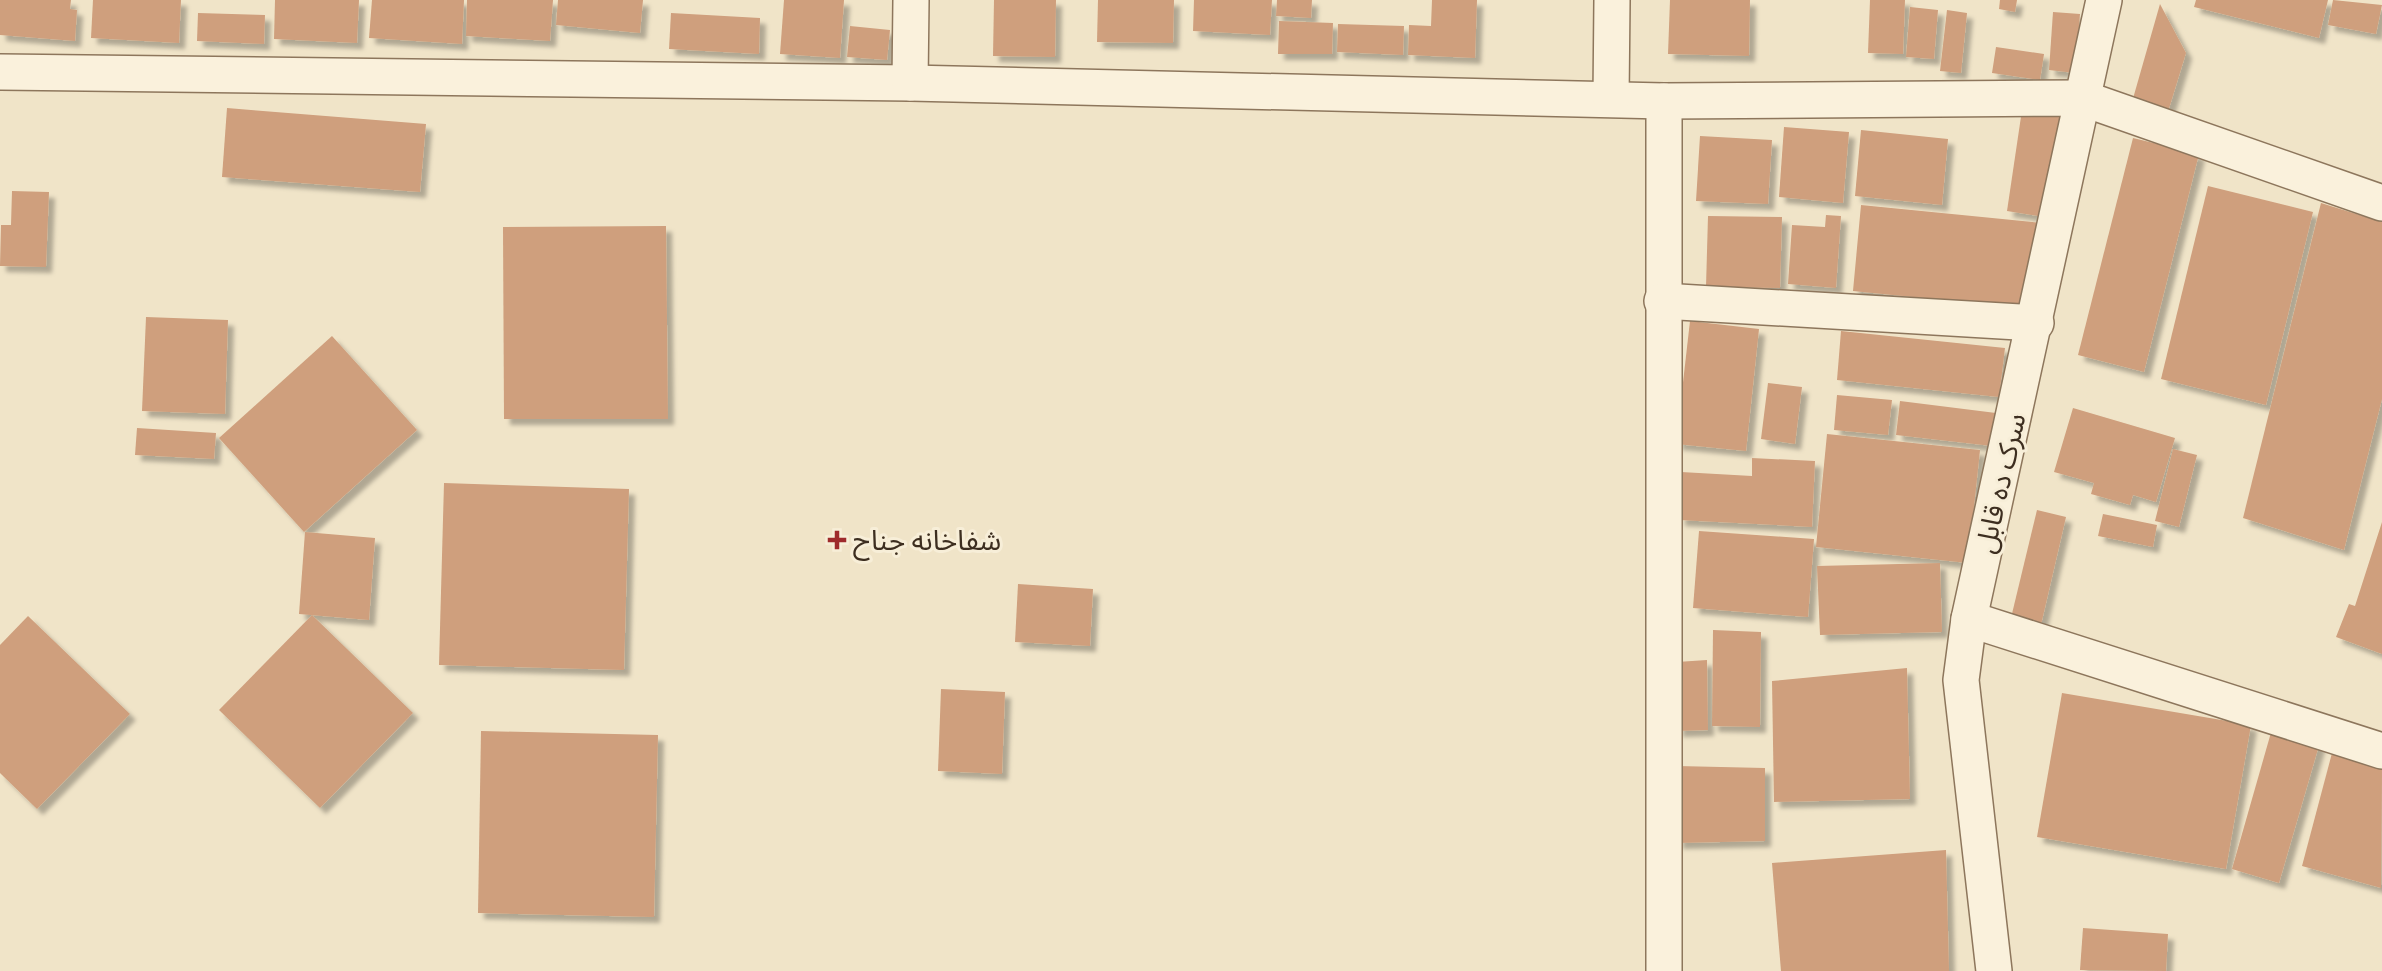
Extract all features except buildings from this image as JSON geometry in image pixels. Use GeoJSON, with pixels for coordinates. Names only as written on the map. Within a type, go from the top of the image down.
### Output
{"type":"FeatureCollection","features":[{"type":"Feature","properties":{"kind":"street"},"geometry":{"type":"LineString","coordinates":[[910,83],[912,0]]}},
{"type":"Feature","properties":{"kind":"street"},"geometry":{"type":"LineString","coordinates":[[1611,99],[1612,0]]}},
{"type":"Feature","properties":{"kind":"street","name":"سرک ده قابل"},"geometry":{"type":"LineString","coordinates":[[1994,971],[1961,680],[1969,619],[2036,323],[2104,0]]}},
{"type":"Feature","properties":{"kind":"street"},"geometry":{"type":"LineString","coordinates":[[0,72],[910,83],[1664,101],[2082,98],[2382,203]]}},
{"type":"Feature","properties":{"kind":"street"},"geometry":{"type":"LineString","coordinates":[[1664,101],[1664,971]]}},
{"type":"Feature","properties":{"kind":"street"},"geometry":{"type":"LineString","coordinates":[[1662,301],[2036,323]]}},
{"type":"Feature","properties":{"kind":"street"},"geometry":{"type":"LineString","coordinates":[[1969,619],[2382,751]]}},
{"type":"Feature","properties":{"kind":"place","name":"شفاخانه جناح"},"geometry":{"type":"Point","coordinates":[837,540]}}]}
